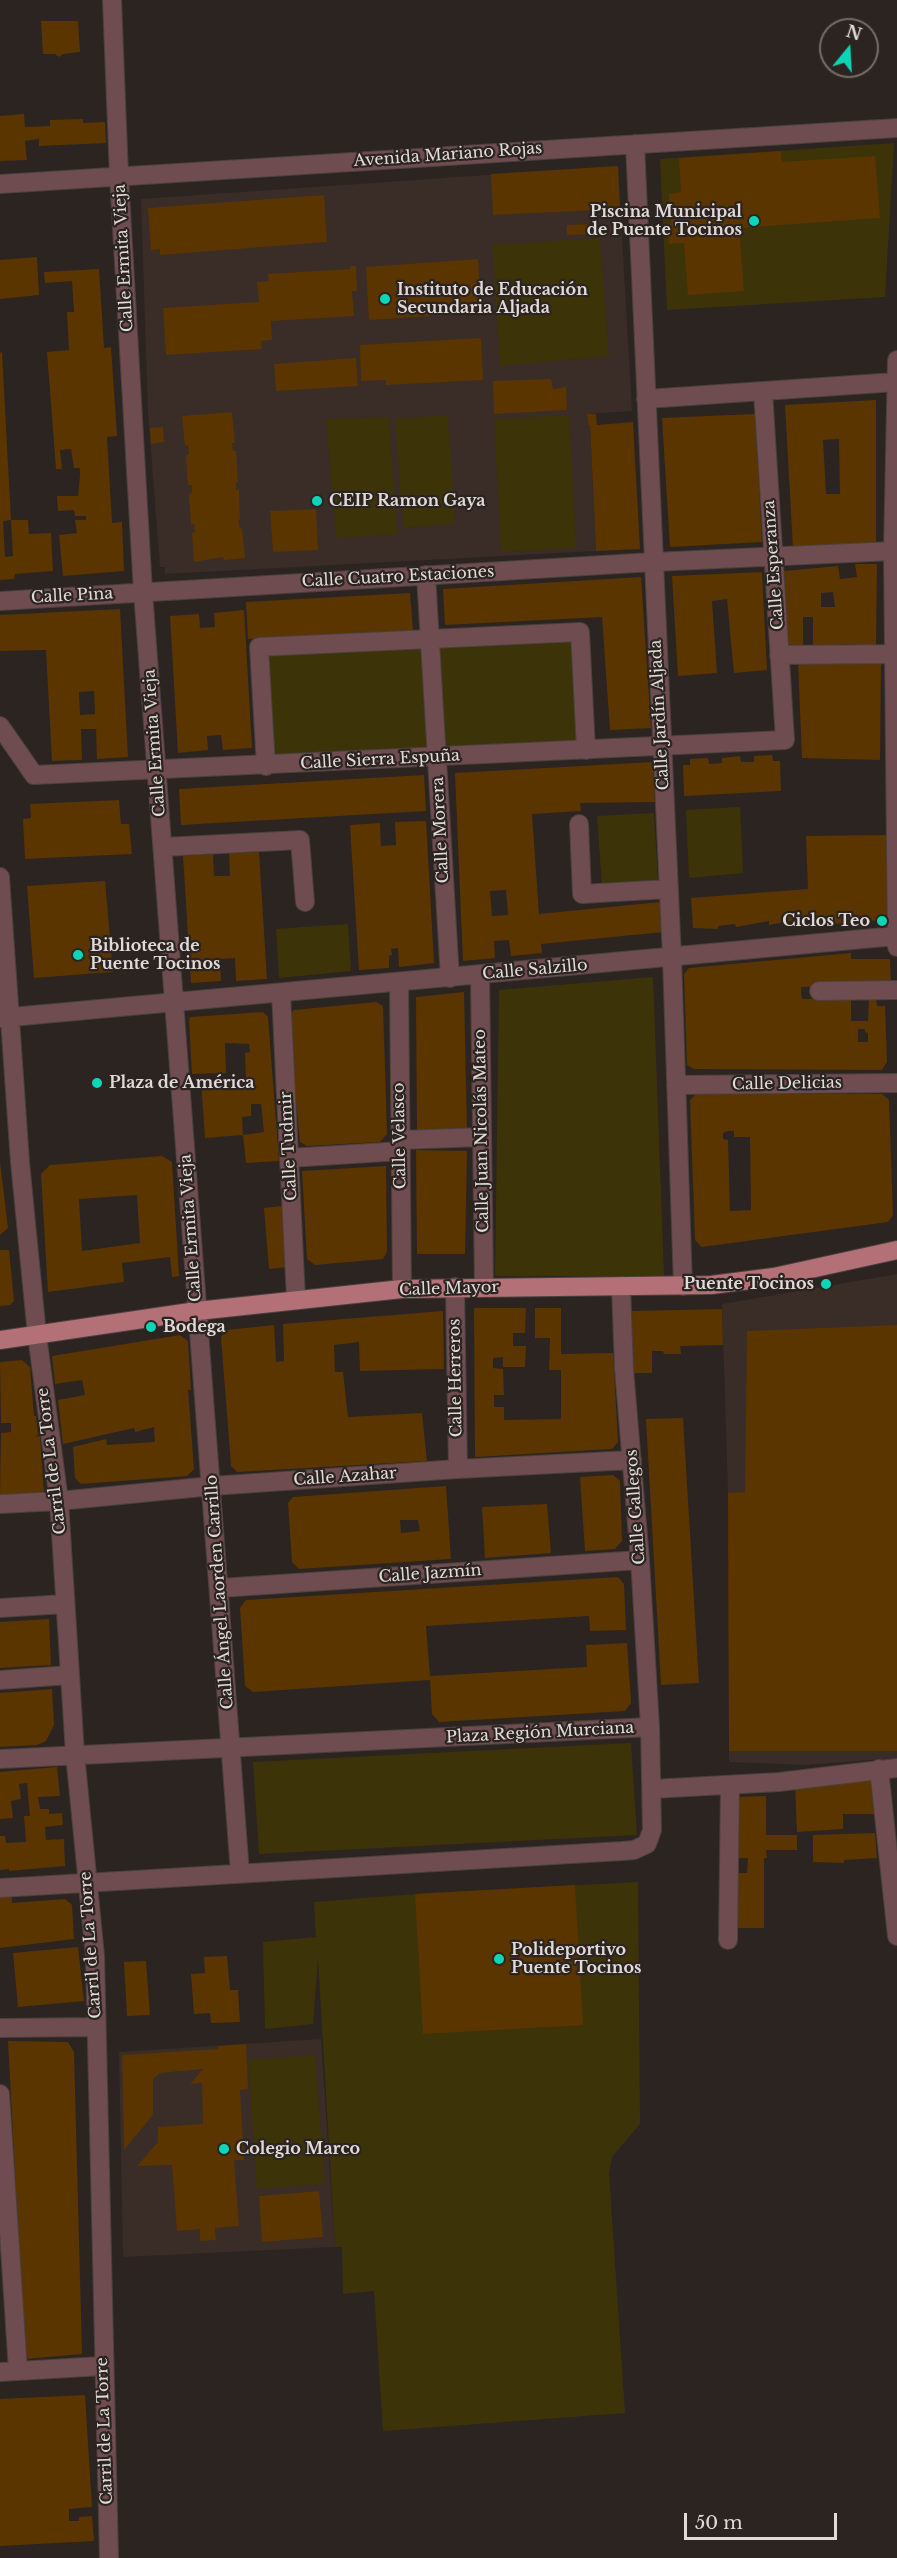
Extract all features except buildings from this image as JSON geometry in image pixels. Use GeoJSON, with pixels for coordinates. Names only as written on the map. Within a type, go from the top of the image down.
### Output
{"type":"FeatureCollection","features":[{"type":"Feature","properties":{"kind":"main road","name":"Calle Mayor"},"geometry":{"type":"LineString","coordinates":[[0,1340],[197,1311],[296,1299],[402,1290],[455,1287],[711,1285],[774,1277],[897,1250]]}},
{"type":"Feature","properties":{"kind":"street","name":"Calle Ermita Vieja"},"geometry":{"type":"LineString","coordinates":[[112,0],[119,176],[143,592],[197,1311]]}},
{"type":"Feature","properties":{"kind":"street","name":"Avenida Mariano Rojas"},"geometry":{"type":"LineString","coordinates":[[0,184],[897,128]]}},
{"type":"Feature","properties":{"kind":"street","name":"Calle Jardín Aljada"},"geometry":{"type":"LineString","coordinates":[[635,144],[672,958],[683,1286]]}},
{"type":"Feature","properties":{"kind":"street"},"geometry":{"type":"LineString","coordinates":[[897,360],[893,551],[897,949]]}},
{"type":"Feature","properties":{"kind":"street"},"geometry":{"type":"LineString","coordinates":[[646,399],[896,382]]}},
{"type":"Feature","properties":{"kind":"street","name":"Calle Esperanza"},"geometry":{"type":"LineString","coordinates":[[763,391],[785,740]]}},
{"type":"Feature","properties":{"kind":"street","name":"Calle Cuatro Estaciones"},"geometry":{"type":"LineString","coordinates":[[143,592],[653,562],[893,551]]}},
{"type":"Feature","properties":{"kind":"street","name":"Calle Morera"},"geometry":{"type":"LineString","coordinates":[[426,575],[450,978]]}},
{"type":"Feature","properties":{"kind":"street","name":"Calle Pina"},"geometry":{"type":"LineString","coordinates":[[0,600],[143,592]]}},
{"type":"Feature","properties":{"kind":"street"},"geometry":{"type":"LineString","coordinates":[[266,766],[259,647],[580,632],[586,750]]}},
{"type":"Feature","properties":{"kind":"street"},"geometry":{"type":"LineString","coordinates":[[779,655],[894,654]]}},
{"type":"Feature","properties":{"kind":"street","name":"Calle Sierra Espuña"},"geometry":{"type":"LineString","coordinates":[[0,726],[34,775],[266,766],[785,740]]}},
{"type":"Feature","properties":{"kind":"street"},"geometry":{"type":"LineString","coordinates":[[579,824],[582,894],[669,889]]}},
{"type":"Feature","properties":{"kind":"street"},"geometry":{"type":"LineString","coordinates":[[163,847],[300,840],[305,902]]}},
{"type":"Feature","properties":{"kind":"street","name":"Carril de La Torre"},"geometry":{"type":"LineString","coordinates":[[0,877],[4,1017],[37,1335],[59,1501],[75,1754],[95,1956],[109,2558]]}},
{"type":"Feature","properties":{"kind":"street","name":"Calle Salzillo"},"geometry":{"type":"LineString","coordinates":[[173,1002],[897,936]]}},
{"type":"Feature","properties":{"kind":"street","name":"Calle Juan Nicolás Mateo"},"geometry":{"type":"LineString","coordinates":[[480,975],[484,1287]]}},
{"type":"Feature","properties":{"kind":"street","name":"Calle Velasco"},"geometry":{"type":"LineString","coordinates":[[399,982],[402,1290]]}},
{"type":"Feature","properties":{"kind":"street"},"geometry":{"type":"LineString","coordinates":[[819,991],[897,990]]}},
{"type":"Feature","properties":{"kind":"street","name":"Calle Tudmir"},"geometry":{"type":"LineString","coordinates":[[281,993],[296,1299]]}},
{"type":"Feature","properties":{"kind":"street"},"geometry":{"type":"LineString","coordinates":[[4,1017],[173,1002]]}},
{"type":"Feature","properties":{"kind":"street","name":"Calle Delicias"},"geometry":{"type":"LineString","coordinates":[[676,1085],[897,1083]]}},
{"type":"Feature","properties":{"kind":"street"},"geometry":{"type":"LineString","coordinates":[[290,1158],[482,1137]]}},
{"type":"Feature","properties":{"kind":"street","name":"Calle Gallegos"},"geometry":{"type":"LineString","coordinates":[[621,1286],[624,1369],[633,1460],[650,1727]]}},
{"type":"Feature","properties":{"kind":"street","name":"Calle Herreros"},"geometry":{"type":"LineString","coordinates":[[455,1287],[458,1469]]}},
{"type":"Feature","properties":{"kind":"street","name":"Calle Ángel Laorden Carrillo"},"geometry":{"type":"LineString","coordinates":[[197,1311],[213,1486],[240,1873]]}},
{"type":"Feature","properties":{"kind":"street","name":"Calle Azahar"},"geometry":{"type":"LineString","coordinates":[[0,1504],[59,1501],[213,1486],[458,1469],[633,1460]]}},
{"type":"Feature","properties":{"kind":"street","name":"Calle Jazmín"},"geometry":{"type":"LineString","coordinates":[[220,1588],[640,1560]]}},
{"type":"Feature","properties":{"kind":"street"},"geometry":{"type":"LineString","coordinates":[[0,1608],[65,1604]]}},
{"type":"Feature","properties":{"kind":"street"},"geometry":{"type":"LineString","coordinates":[[0,1680],[70,1675]]}},
{"type":"Feature","properties":{"kind":"street","name":"Plaza Región Murciana"},"geometry":{"type":"LineString","coordinates":[[0,1759],[650,1727],[652,1789],[650,1837],[647,1844],[634,1850],[0,1888]]}},
{"type":"Feature","properties":{"kind":"street"},"geometry":{"type":"LineString","coordinates":[[652,1789],[779,1782],[888,1769],[897,1936]]}},
{"type":"Feature","properties":{"kind":"street"},"geometry":{"type":"LineString","coordinates":[[728,1940],[730,1785]]}},
{"type":"Feature","properties":{"kind":"street"},"geometry":{"type":"LineString","coordinates":[[0,2028],[96,2027]]}},
{"type":"Feature","properties":{"kind":"street"},"geometry":{"type":"LineString","coordinates":[[0,2094],[9,2372],[103,2366]]}},
{"type":"Feature","properties":{"kind":"shaded area"},"geometry":{"type":"Polygon","coordinates":[[[894,143],[885,297],[667,310],[660,159],[894,143]]]}},
{"type":"Feature","properties":{"kind":"shaded area","name":"Instituto de Educación Secundaria Aljada"},"geometry":{"type":"Polygon","coordinates":[[[618,166],[632,411],[587,414],[590,425],[596,551],[165,574],[165,567],[160,567],[148,413],[141,199],[618,166]]]}},
{"type":"Feature","properties":{"kind":"shaded area"},"geometry":{"type":"Polygon","coordinates":[[[600,238],[609,356],[500,366],[492,245],[600,238]]]}},
{"type":"Feature","properties":{"kind":"shaded area"},"geometry":{"type":"Polygon","coordinates":[[[448,415],[455,524],[403,528],[395,419],[448,415]]]}},
{"type":"Feature","properties":{"kind":"shaded area"},"geometry":{"type":"Polygon","coordinates":[[[569,415],[576,548],[501,552],[494,419],[569,415]]]}},
{"type":"Feature","properties":{"kind":"shaded area"},"geometry":{"type":"Polygon","coordinates":[[[389,417],[397,534],[336,538],[326,419],[389,417]]]}},
{"type":"Feature","properties":{"kind":"shaded area"},"geometry":{"type":"Polygon","coordinates":[[[580,632],[586,750],[266,766],[259,647],[580,632]]]}},
{"type":"Feature","properties":{"kind":"shaded area"},"geometry":{"type":"Polygon","coordinates":[[[740,807],[743,873],[689,878],[686,810],[740,807]]]}},
{"type":"Feature","properties":{"kind":"shaded area"},"geometry":{"type":"Polygon","coordinates":[[[654,813],[658,880],[602,886],[597,816],[654,813]]]}},
{"type":"Feature","properties":{"kind":"shaded area"},"geometry":{"type":"Polygon","coordinates":[[[348,924],[351,971],[279,978],[276,929],[348,924]]]}},
{"type":"Feature","properties":{"kind":"shaded area"},"geometry":{"type":"Polygon","coordinates":[[[653,977],[664,1276],[495,1276],[499,990],[653,977]]]}},
{"type":"Feature","properties":{"kind":"shaded area"},"geometry":{"type":"Polygon","coordinates":[[[897,1274],[897,1758],[805,1765],[729,1762],[728,1493],[722,1304],[897,1274]]]}},
{"type":"Feature","properties":{"kind":"shaded area"},"geometry":{"type":"Polygon","coordinates":[[[631,1743],[637,1835],[259,1854],[253,1762],[631,1743]]]}},
{"type":"Feature","properties":{"kind":"shaded area"},"geometry":{"type":"Polygon","coordinates":[[[638,1882],[640,2124],[612,2157],[609,2173],[625,2413],[383,2431],[374,2291],[343,2294],[342,2247],[335,2247],[318,1957],[313,2024],[265,2029],[263,1942],[316,1937],[314,1902],[638,1882]]]}},
{"type":"Feature","properties":{"kind":"shaded area","name":"Colegio Marco"},"geometry":{"type":"Polygon","coordinates":[[[321,2039],[335,2247],[123,2257],[119,2052],[321,2039]]]}},
{"type":"Feature","properties":{"kind":"shaded area"},"geometry":{"type":"Polygon","coordinates":[[[315,2055],[325,2184],[257,2189],[248,2060],[315,2055]]]}},
{"type":"Feature","properties":{"kind":"place","name":"Piscina Municipal de Puente Tocinos"},"geometry":{"type":"Point","coordinates":[754,221]}},
{"type":"Feature","properties":{"kind":"place","name":"Instituto de Educación Secundaria Aljada"},"geometry":{"type":"Point","coordinates":[385,299]}},
{"type":"Feature","properties":{"kind":"place","name":"CEIP Ramon Gaya"},"geometry":{"type":"Point","coordinates":[317,501]}},
{"type":"Feature","properties":{"kind":"place","name":"Ciclos Teo"},"geometry":{"type":"Point","coordinates":[882,921]}},
{"type":"Feature","properties":{"kind":"place","name":"Biblioteca de Puente Tocinos"},"geometry":{"type":"Point","coordinates":[78,955]}},
{"type":"Feature","properties":{"kind":"place","name":"Plaza de América"},"geometry":{"type":"Point","coordinates":[97,1083]}},
{"type":"Feature","properties":{"kind":"place","name":"Puente Tocinos"},"geometry":{"type":"Point","coordinates":[826,1284]}},
{"type":"Feature","properties":{"kind":"place","name":"Bodega"},"geometry":{"type":"Point","coordinates":[151,1327]}},
{"type":"Feature","properties":{"kind":"place","name":"Polideportivo Puente Tocinos"},"geometry":{"type":"Point","coordinates":[499,1959]}},
{"type":"Feature","properties":{"kind":"place","name":"Colegio Marco"},"geometry":{"type":"Point","coordinates":[224,2149]}}]}
